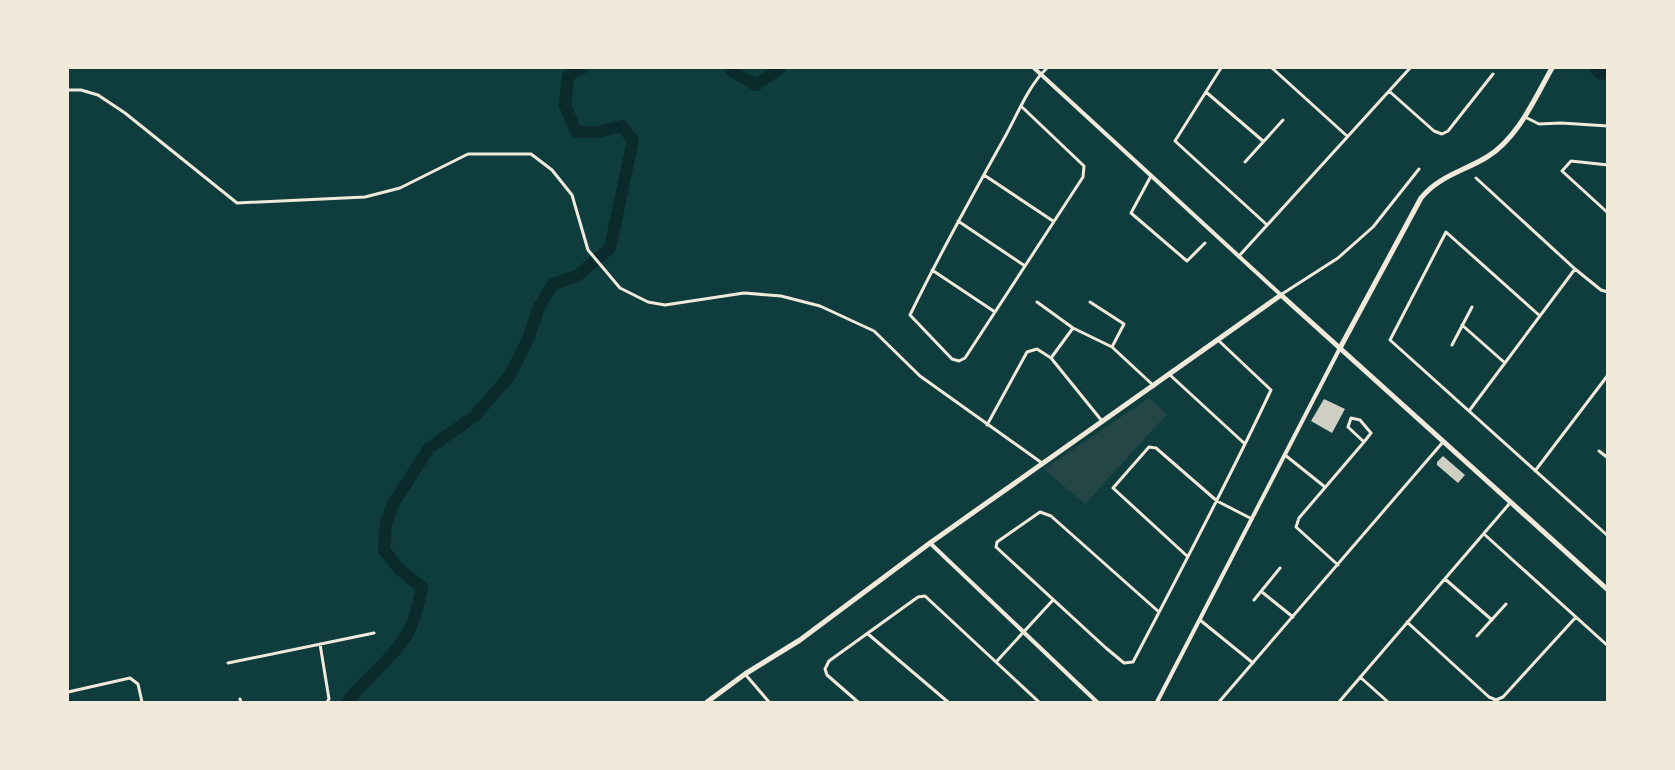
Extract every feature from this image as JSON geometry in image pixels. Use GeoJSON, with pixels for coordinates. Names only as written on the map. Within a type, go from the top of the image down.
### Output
{"type":"FeatureCollection","features":[{"type":"Feature","properties":{"kind":"main road"},"geometry":{"type":"LineString","coordinates":[[1341,348],[1421,198],[1431,186],[1488,157],[1505,142],[1552,68]]}},
{"type":"Feature","properties":{"kind":"main road"},"geometry":{"type":"LineString","coordinates":[[707,702],[745,674],[800,640],[930,543],[1281,295],[1608,590]]}},
{"type":"Feature","properties":{"kind":"street"},"geometry":{"type":"LineString","coordinates":[[1034,68],[1281,295],[1338,258],[1373,227],[1419,169]]}},
{"type":"Feature","properties":{"kind":"street"},"geometry":{"type":"LineString","coordinates":[[1022,107],[1084,166],[1083,177],[965,358],[959,361],[952,359],[910,315],[958,221],[1022,107],[1041,74],[1047,68]]}},
{"type":"Feature","properties":{"kind":"street"},"geometry":{"type":"LineString","coordinates":[[1221,68],[1175,141],[1266,224]]}},
{"type":"Feature","properties":{"kind":"street"},"geometry":{"type":"LineString","coordinates":[[1272,68],[1347,136]]}},
{"type":"Feature","properties":{"kind":"street"},"geometry":{"type":"LineString","coordinates":[[1239,256],[1410,68]]}},
{"type":"Feature","properties":{"kind":"street"},"geometry":{"type":"LineString","coordinates":[[1389,91],[1434,131],[1442,134],[1448,131],[1493,74]]}},
{"type":"Feature","properties":{"kind":"street"},"geometry":{"type":"LineString","coordinates":[[68,90],[81,90],[98,95],[125,113],[237,203],[364,197],[400,188],[468,154],[531,154],[552,170],[572,195],[588,250],[620,288],[648,302],[665,305],[744,292],[781,296],[820,306],[874,331],[920,376],[1043,464]]}},
{"type":"Feature","properties":{"kind":"street"},"geometry":{"type":"LineString","coordinates":[[1206,92],[1263,141]]}},
{"type":"Feature","properties":{"kind":"street"},"geometry":{"type":"LineString","coordinates":[[1523,117],[1539,124],[1608,126]]}},
{"type":"Feature","properties":{"kind":"street"},"geometry":{"type":"LineString","coordinates":[[1245,162],[1283,120]]}},
{"type":"Feature","properties":{"kind":"street"},"geometry":{"type":"LineString","coordinates":[[1608,165],[1571,161],[1562,171],[1608,213]]}},
{"type":"Feature","properties":{"kind":"street"},"geometry":{"type":"LineString","coordinates":[[984,175],[1053,222]]}},
{"type":"Feature","properties":{"kind":"street"},"geometry":{"type":"LineString","coordinates":[[1151,176],[1131,213],[1186,261],[1205,243]]}},
{"type":"Feature","properties":{"kind":"street"},"geometry":{"type":"LineString","coordinates":[[1476,178],[1575,269],[1601,290],[1608,292]]}},
{"type":"Feature","properties":{"kind":"street"},"geometry":{"type":"LineString","coordinates":[[958,221],[1025,266]]}},
{"type":"Feature","properties":{"kind":"street"},"geometry":{"type":"LineString","coordinates":[[1540,316],[1446,232],[1390,340],[1608,536]]}},
{"type":"Feature","properties":{"kind":"street"},"geometry":{"type":"LineString","coordinates":[[1469,411],[1575,269]]}},
{"type":"Feature","properties":{"kind":"street"},"geometry":{"type":"LineString","coordinates":[[932,270],[995,312]]}},
{"type":"Feature","properties":{"kind":"street"},"geometry":{"type":"LineString","coordinates":[[1037,302],[1073,328],[1112,347],[1154,386]]}},
{"type":"Feature","properties":{"kind":"street"},"geometry":{"type":"LineString","coordinates":[[1090,302],[1124,324],[1112,347]]}},
{"type":"Feature","properties":{"kind":"street"},"geometry":{"type":"LineString","coordinates":[[1452,345],[1472,307]]}},
{"type":"Feature","properties":{"kind":"street"},"geometry":{"type":"LineString","coordinates":[[1462,326],[1505,363]]}},
{"type":"Feature","properties":{"kind":"street"},"geometry":{"type":"LineString","coordinates":[[1051,358],[1073,328]]}},
{"type":"Feature","properties":{"kind":"street"},"geometry":{"type":"LineString","coordinates":[[1159,612],[1051,516],[1040,512],[997,542],[996,547],[1124,663],[1133,662],[1217,501],[1271,390],[1218,340]]}},
{"type":"Feature","properties":{"kind":"street"},"geometry":{"type":"LineString","coordinates":[[1157,702],[1341,348]]}},
{"type":"Feature","properties":{"kind":"street"},"geometry":{"type":"LineString","coordinates":[[987,425],[1027,352],[1037,349],[1051,358],[1103,422]]}},
{"type":"Feature","properties":{"kind":"street"},"geometry":{"type":"LineString","coordinates":[[1170,375],[1245,444]]}},
{"type":"Feature","properties":{"kind":"street"},"geometry":{"type":"LineString","coordinates":[[1535,471],[1608,375]]}},
{"type":"Feature","properties":{"kind":"street"},"geometry":{"type":"LineString","coordinates":[[1338,565],[1296,527],[1299,518],[1364,442],[1371,433],[1360,420],[1351,418],[1348,427],[1364,442]]}},
{"type":"Feature","properties":{"kind":"street"},"geometry":{"type":"LineString","coordinates":[[1219,702],[1443,442]]}},
{"type":"Feature","properties":{"kind":"street"},"geometry":{"type":"LineString","coordinates":[[1188,556],[1113,488],[1149,447],[1156,448],[1217,501],[1252,519]]}},
{"type":"Feature","properties":{"kind":"street"},"geometry":{"type":"LineString","coordinates":[[1599,451],[1608,458]]}},
{"type":"Feature","properties":{"kind":"street"},"geometry":{"type":"LineString","coordinates":[[1285,455],[1325,487]]}},
{"type":"Feature","properties":{"kind":"street"},"geometry":{"type":"LineString","coordinates":[[1339,702],[1510,503]]}},
{"type":"Feature","properties":{"kind":"street"},"geometry":{"type":"LineString","coordinates":[[1484,534],[1608,646]]}},
{"type":"Feature","properties":{"kind":"street"},"geometry":{"type":"LineString","coordinates":[[930,543],[1097,702]]}},
{"type":"Feature","properties":{"kind":"street"},"geometry":{"type":"LineString","coordinates":[[1254,600],[1280,568]]}},
{"type":"Feature","properties":{"kind":"street"},"geometry":{"type":"LineString","coordinates":[[1445,579],[1492,620]]}},
{"type":"Feature","properties":{"kind":"street"},"geometry":{"type":"LineString","coordinates":[[1262,591],[1293,617]]}},
{"type":"Feature","properties":{"kind":"street"},"geometry":{"type":"LineString","coordinates":[[858,702],[827,675],[825,669],[829,661],[918,597],[925,596],[1039,702]]}},
{"type":"Feature","properties":{"kind":"street"},"geometry":{"type":"LineString","coordinates":[[997,661],[1053,600]]}},
{"type":"Feature","properties":{"kind":"street"},"geometry":{"type":"LineString","coordinates":[[1477,636],[1506,604]]}},
{"type":"Feature","properties":{"kind":"street"},"geometry":{"type":"LineString","coordinates":[[1407,622],[1489,697],[1496,699],[1503,697],[1576,617]]}},
{"type":"Feature","properties":{"kind":"street"},"geometry":{"type":"LineString","coordinates":[[1200,620],[1253,663]]}},
{"type":"Feature","properties":{"kind":"street"},"geometry":{"type":"LineString","coordinates":[[228,663],[374,633]]}},
{"type":"Feature","properties":{"kind":"street"},"geometry":{"type":"LineString","coordinates":[[868,634],[948,702]]}},
{"type":"Feature","properties":{"kind":"street"},"geometry":{"type":"LineString","coordinates":[[320,644],[328,681],[329,699],[327,702]]}},
{"type":"Feature","properties":{"kind":"street"},"geometry":{"type":"LineString","coordinates":[[745,674],[769,702]]}},
{"type":"Feature","properties":{"kind":"street"},"geometry":{"type":"LineString","coordinates":[[1360,677],[1388,702]]}},
{"type":"Feature","properties":{"kind":"street"},"geometry":{"type":"LineString","coordinates":[[68,692],[130,678],[138,684],[142,702]]}},
{"type":"Feature","properties":{"kind":"shaded area"},"geometry":{"type":"Polygon","coordinates":[[[1149,398],[1167,414],[1085,504],[1044,469],[1149,398]]]}},
{"type":"Feature","properties":{"kind":"building"},"geometry":{"type":"Polygon","coordinates":[[[1324,399],[1345,409],[1332,433],[1311,421],[1324,399]]]}},
{"type":"Feature","properties":{"kind":"building"},"geometry":{"type":"Polygon","coordinates":[[[1443,456],[1465,475],[1458,483],[1437,465],[1443,456]]]}},
{"type":"Feature","properties":{"kind":"waterway"},"geometry":{"type":"LineString","coordinates":[[347,702],[395,651],[412,623],[419,602],[422,587],[400,570],[384,550],[386,524],[393,504],[429,448],[475,416],[510,375],[528,339],[539,307],[553,284],[577,276],[610,248],[633,140],[622,126],[598,132],[576,132],[565,105],[568,76],[582,68]]}},
{"type":"Feature","properties":{"kind":"waterway"},"geometry":{"type":"LineString","coordinates":[[730,68],[756,85],[780,68]]}},
{"type":"Feature","properties":{"kind":"waterway"},"geometry":{"type":"LineString","coordinates":[[1595,68],[1600,73],[1608,74]]}}]}
